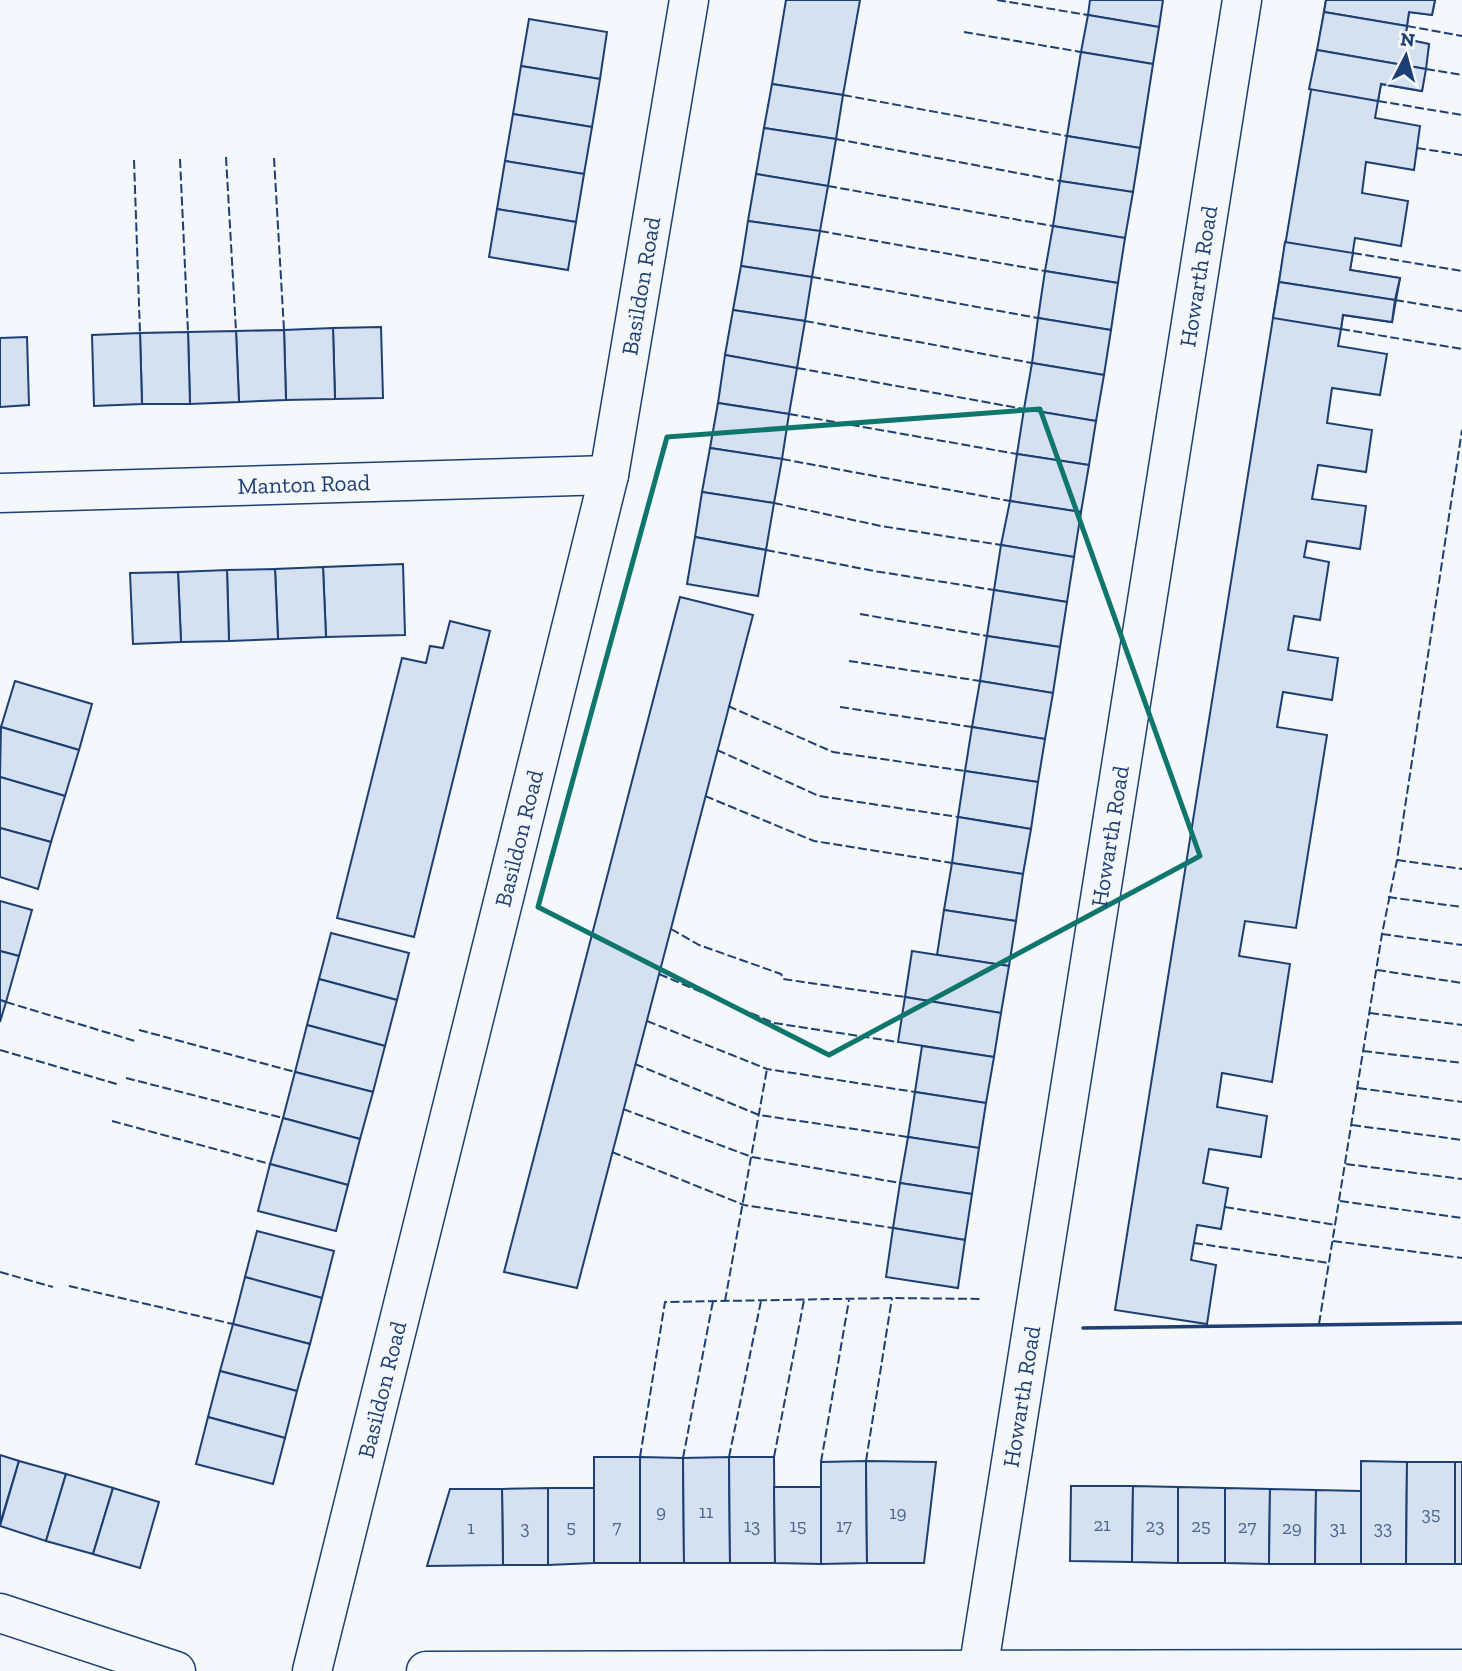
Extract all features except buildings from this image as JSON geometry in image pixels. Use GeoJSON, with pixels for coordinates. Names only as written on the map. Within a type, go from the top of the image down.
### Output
{"type":"FeatureCollection","features":[{"type":"Feature","properties":{"kind":"street","name":"Basildon Road"},"geometry":{"type":"LineString","coordinates":[[312,1671],[609,475],[689,0]]}},
{"type":"Feature","properties":{"kind":"street","name":"Howarth Road"},"geometry":{"type":"LineString","coordinates":[[978,1671],[1242,0]]}},
{"type":"Feature","properties":{"kind":"street","name":"Manton Road"},"geometry":{"type":"LineString","coordinates":[[0,493],[609,475]]}},
{"type":"Feature","properties":{"kind":"street"},"geometry":{"type":"LineString","coordinates":[[0,1614],[176,1671]]}},
{"type":"Feature","properties":{"kind":"street"},"geometry":{"type":"LineString","coordinates":[[426,1671],[1462,1669]]}},
{"type":"Feature","properties":{"kind":"highlighted area"},"geometry":{"type":"Polygon","coordinates":[[[1040,409],[1200,856],[829,1055],[538,907],[667,437],[1040,409]]]}},
{"type":"Feature","properties":{"kind":"fence"},"geometry":{"type":"LineString","coordinates":[[997,0],[1088,15]]}},
{"type":"Feature","properties":{"kind":"fence"},"geometry":{"type":"LineString","coordinates":[[1407,26],[1462,36]]}},
{"type":"Feature","properties":{"kind":"fence"},"geometry":{"type":"LineString","coordinates":[[964,32],[1081,52]]}},
{"type":"Feature","properties":{"kind":"fence"},"geometry":{"type":"LineString","coordinates":[[1426,69],[1462,75]]}},
{"type":"Feature","properties":{"kind":"fence"},"geometry":{"type":"LineString","coordinates":[[843,95],[1067,136]]}},
{"type":"Feature","properties":{"kind":"fence"},"geometry":{"type":"LineString","coordinates":[[1378,101],[1462,115]]}},
{"type":"Feature","properties":{"kind":"fence"},"geometry":{"type":"LineString","coordinates":[[836,139],[1060,181]]}},
{"type":"Feature","properties":{"kind":"fence"},"geometry":{"type":"LineString","coordinates":[[1417,148],[1462,155]]}},
{"type":"Feature","properties":{"kind":"fence"},"geometry":{"type":"LineString","coordinates":[[226,157],[236,331]]}},
{"type":"Feature","properties":{"kind":"fence"},"geometry":{"type":"LineString","coordinates":[[274,158],[284,330]]}},
{"type":"Feature","properties":{"kind":"fence"},"geometry":{"type":"LineString","coordinates":[[180,159],[188,332]]}},
{"type":"Feature","properties":{"kind":"fence"},"geometry":{"type":"LineString","coordinates":[[134,160],[140,333]]}},
{"type":"Feature","properties":{"kind":"fence"},"geometry":{"type":"LineString","coordinates":[[828,186],[1053,226]]}},
{"type":"Feature","properties":{"kind":"fence"},"geometry":{"type":"LineString","coordinates":[[820,231],[1045,271]]}},
{"type":"Feature","properties":{"kind":"fence"},"geometry":{"type":"LineString","coordinates":[[1353,253],[1462,271]]}},
{"type":"Feature","properties":{"kind":"fence"},"geometry":{"type":"LineString","coordinates":[[812,277],[1038,318]]}},
{"type":"Feature","properties":{"kind":"fence"},"geometry":{"type":"LineString","coordinates":[[1395,300],[1462,311]]}},
{"type":"Feature","properties":{"kind":"fence"},"geometry":{"type":"LineString","coordinates":[[805,321],[1032,363]]}},
{"type":"Feature","properties":{"kind":"fence"},"geometry":{"type":"LineString","coordinates":[[1341,329],[1462,349]]}},
{"type":"Feature","properties":{"kind":"fence"},"geometry":{"type":"LineString","coordinates":[[797,368],[1024,409]]}},
{"type":"Feature","properties":{"kind":"fence"},"geometry":{"type":"LineString","coordinates":[[789,414],[1017,454]]}},
{"type":"Feature","properties":{"kind":"fence"},"geometry":{"type":"LineString","coordinates":[[1319,1324],[1382,934],[1397,860],[1462,430]]}},
{"type":"Feature","properties":{"kind":"fence"},"geometry":{"type":"LineString","coordinates":[[782,459],[1010,501]]}},
{"type":"Feature","properties":{"kind":"fence"},"geometry":{"type":"LineString","coordinates":[[774,503],[881,526],[1001,545]]}},
{"type":"Feature","properties":{"kind":"fence"},"geometry":{"type":"LineString","coordinates":[[766,550],[994,590]]}},
{"type":"Feature","properties":{"kind":"fence"},"geometry":{"type":"LineString","coordinates":[[860,614],[987,636]]}},
{"type":"Feature","properties":{"kind":"fence"},"geometry":{"type":"LineString","coordinates":[[849,661],[980,681]]}},
{"type":"Feature","properties":{"kind":"fence"},"geometry":{"type":"LineString","coordinates":[[728,706],[833,752],[965,771]]}},
{"type":"Feature","properties":{"kind":"fence"},"geometry":{"type":"LineString","coordinates":[[840,707],[972,727]]}},
{"type":"Feature","properties":{"kind":"fence"},"geometry":{"type":"LineString","coordinates":[[717,750],[819,796],[958,817]]}},
{"type":"Feature","properties":{"kind":"fence"},"geometry":{"type":"LineString","coordinates":[[705,796],[814,841],[952,863]]}},
{"type":"Feature","properties":{"kind":"fence"},"geometry":{"type":"LineString","coordinates":[[1397,860],[1462,869]]}},
{"type":"Feature","properties":{"kind":"fence"},"geometry":{"type":"LineString","coordinates":[[1388,897],[1462,907]]}},
{"type":"Feature","properties":{"kind":"fence"},"geometry":{"type":"LineString","coordinates":[[671,929],[699,945],[781,974],[783,979],[905,997]]}},
{"type":"Feature","properties":{"kind":"fence"},"geometry":{"type":"LineString","coordinates":[[1382,934],[1462,945]]}},
{"type":"Feature","properties":{"kind":"fence"},"geometry":{"type":"LineString","coordinates":[[1377,970],[1462,983]]}},
{"type":"Feature","properties":{"kind":"fence"},"geometry":{"type":"LineString","coordinates":[[659,974],[774,1023],[898,1042]]}},
{"type":"Feature","properties":{"kind":"fence"},"geometry":{"type":"LineString","coordinates":[[6,1002],[135,1041]]}},
{"type":"Feature","properties":{"kind":"fence"},"geometry":{"type":"LineString","coordinates":[[1370,1013],[1462,1025]]}},
{"type":"Feature","properties":{"kind":"fence"},"geometry":{"type":"LineString","coordinates":[[647,1021],[767,1069],[915,1092]]}},
{"type":"Feature","properties":{"kind":"fence"},"geometry":{"type":"LineString","coordinates":[[139,1030],[295,1072]]}},
{"type":"Feature","properties":{"kind":"fence"},"geometry":{"type":"LineString","coordinates":[[0,1050],[120,1085]]}},
{"type":"Feature","properties":{"kind":"fence"},"geometry":{"type":"LineString","coordinates":[[1363,1051],[1462,1063]]}},
{"type":"Feature","properties":{"kind":"fence"},"geometry":{"type":"LineString","coordinates":[[635,1064],[759,1115],[908,1137]]}},
{"type":"Feature","properties":{"kind":"fence"},"geometry":{"type":"LineString","coordinates":[[725,1301],[767,1069]]}},
{"type":"Feature","properties":{"kind":"fence"},"geometry":{"type":"LineString","coordinates":[[126,1078],[283,1118]]}},
{"type":"Feature","properties":{"kind":"fence"},"geometry":{"type":"LineString","coordinates":[[1358,1088],[1462,1102]]}},
{"type":"Feature","properties":{"kind":"fence"},"geometry":{"type":"LineString","coordinates":[[623,1109],[752,1157],[900,1183]]}},
{"type":"Feature","properties":{"kind":"fence"},"geometry":{"type":"LineString","coordinates":[[112,1121],[270,1164]]}},
{"type":"Feature","properties":{"kind":"fence"},"geometry":{"type":"LineString","coordinates":[[1352,1125],[1462,1140]]}},
{"type":"Feature","properties":{"kind":"fence"},"geometry":{"type":"LineString","coordinates":[[612,1152],[744,1205],[893,1228]]}},
{"type":"Feature","properties":{"kind":"fence"},"geometry":{"type":"LineString","coordinates":[[1346,1164],[1462,1179]]}},
{"type":"Feature","properties":{"kind":"fence"},"geometry":{"type":"LineString","coordinates":[[1340,1201],[1462,1218]]}},
{"type":"Feature","properties":{"kind":"fence"},"geometry":{"type":"LineString","coordinates":[[1225,1207],[1336,1225]]}},
{"type":"Feature","properties":{"kind":"fence"},"geometry":{"type":"LineString","coordinates":[[1333,1241],[1462,1258]]}},
{"type":"Feature","properties":{"kind":"fence"},"geometry":{"type":"LineString","coordinates":[[1194,1243],[1329,1263]]}},
{"type":"Feature","properties":{"kind":"fence"},"geometry":{"type":"LineString","coordinates":[[0,1272],[53,1287]]}},
{"type":"Feature","properties":{"kind":"fence"},"geometry":{"type":"LineString","coordinates":[[69,1286],[233,1324]]}},
{"type":"Feature","properties":{"kind":"fence"},"geometry":{"type":"LineString","coordinates":[[866,1461],[892,1298]]}},
{"type":"Feature","properties":{"kind":"fence"},"geometry":{"type":"LineString","coordinates":[[640,1457],[665,1302],[983,1299]]}},
{"type":"Feature","properties":{"kind":"fence"},"geometry":{"type":"LineString","coordinates":[[774,1457],[804,1300]]}},
{"type":"Feature","properties":{"kind":"fence"},"geometry":{"type":"LineString","coordinates":[[821,1462],[849,1300]]}},
{"type":"Feature","properties":{"kind":"fence"},"geometry":{"type":"LineString","coordinates":[[683,1458],[713,1301]]}},
{"type":"Feature","properties":{"kind":"fence"},"geometry":{"type":"LineString","coordinates":[[729,1457],[761,1301]]}},
{"type":"Feature","properties":{"kind":"wall"},"geometry":{"type":"LineString","coordinates":[[1083,1328],[1462,1323]]}}]}
